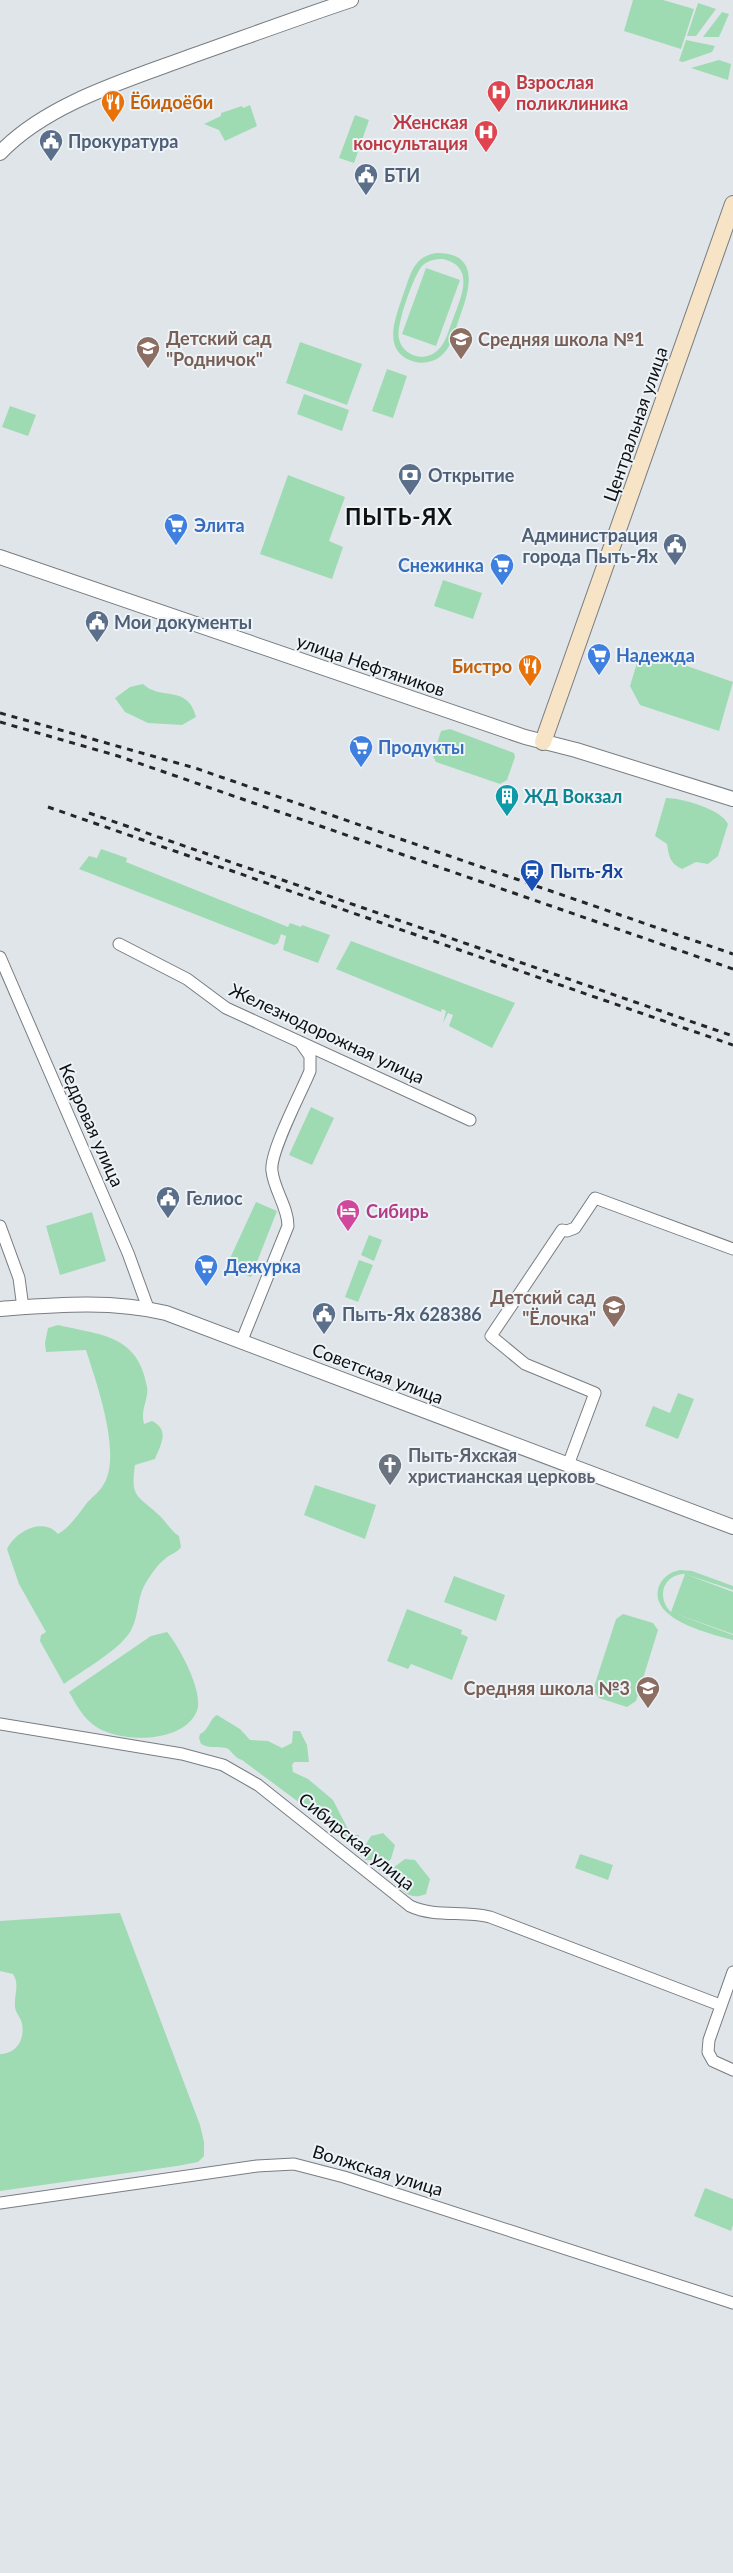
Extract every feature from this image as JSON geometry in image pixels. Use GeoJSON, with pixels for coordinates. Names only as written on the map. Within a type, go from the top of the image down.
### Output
{"type":"FeatureCollection","features":[{"type":"Feature","properties":{"kind":"main road","name":"Центральная улица"},"geometry":{"type":"LineString","coordinates":[[543,742],[733,204]]}},
{"type":"Feature","properties":{"kind":"street"},"geometry":{"type":"LineString","coordinates":[[0,153],[22,133],[39,121],[93,94],[351,0]]}},
{"type":"Feature","properties":{"kind":"street","name":"улица Нефтяников"},"geometry":{"type":"LineString","coordinates":[[0,556],[316,667],[543,742],[733,799]]}},
{"type":"Feature","properties":{"kind":"street","name":"Железнодорожная улица"},"geometry":{"type":"LineString","coordinates":[[120,944],[188,979],[226,1008],[470,1120]]}},
{"type":"Feature","properties":{"kind":"street","name":"Кедровая улица"},"geometry":{"type":"LineString","coordinates":[[0,957],[128,1253],[148,1308]]}},
{"type":"Feature","properties":{"kind":"street"},"geometry":{"type":"LineString","coordinates":[[242,1340],[288,1226],[287,1216],[274,1180],[272,1163],[310,1071],[310,1056],[300,1042]]}},
{"type":"Feature","properties":{"kind":"street"},"geometry":{"type":"LineString","coordinates":[[568,1465],[596,1393],[525,1364],[490,1336],[562,1230],[566,1232],[575,1228],[595,1198],[733,1249]]}},
{"type":"Feature","properties":{"kind":"street"},"geometry":{"type":"LineString","coordinates":[[0,1226],[19,1278],[23,1308]]}},
{"type":"Feature","properties":{"kind":"street","name":"Советская улица"},"geometry":{"type":"LineString","coordinates":[[0,1309],[100,1304],[148,1308],[186,1319],[733,1527]]}},
{"type":"Feature","properties":{"kind":"street","name":"Сибирская улица"},"geometry":{"type":"LineString","coordinates":[[0,1724],[182,1754],[223,1765],[258,1785],[410,1906],[431,1913],[476,1914],[490,1917],[720,2005]]}},
{"type":"Feature","properties":{"kind":"street"},"geometry":{"type":"LineString","coordinates":[[733,1972],[709,2040],[710,2056],[718,2064],[733,2070]]}},
{"type":"Feature","properties":{"kind":"street","name":"Волжская улица"},"geometry":{"type":"LineString","coordinates":[[0,2203],[257,2166],[294,2164],[344,2177],[733,2303]]}},
{"type":"Feature","properties":{"kind":"green space"},"geometry":{"type":"Polygon","coordinates":[[[633,0],[663,0],[694,9],[681,49],[624,31],[633,0]]]}},
{"type":"Feature","properties":{"kind":"green space"},"geometry":{"type":"Polygon","coordinates":[[[698,3],[716,9],[696,36],[687,36],[698,3]]]}},
{"type":"Feature","properties":{"kind":"green space"},"geometry":{"type":"Polygon","coordinates":[[[722,12],[729,14],[719,37],[703,37],[722,12]]]}},
{"type":"Feature","properties":{"kind":"green space"},"geometry":{"type":"Polygon","coordinates":[[[686,40],[715,46],[712,52],[683,62],[679,61],[686,40]]]}},
{"type":"Feature","properties":{"kind":"green space"},"geometry":{"type":"Polygon","coordinates":[[[719,60],[731,64],[728,80],[691,68],[719,60]]]}},
{"type":"Feature","properties":{"kind":"green space"},"geometry":{"type":"Polygon","coordinates":[[[250,105],[257,126],[225,141],[219,130],[204,124],[221,116],[221,113],[250,105]]]}},
{"type":"Feature","properties":{"kind":"green space"},"geometry":{"type":"Polygon","coordinates":[[[355,115],[369,120],[354,163],[339,158],[355,115]]]}},
{"type":"Feature","properties":{"kind":"green space"},"geometry":{"type":"Polygon","coordinates":[[[437,253],[451,255],[461,260],[466,267],[469,276],[466,297],[447,350],[433,361],[425,363],[416,362],[402,356],[394,341],[393,332],[397,313],[412,270],[421,259],[437,253]],[[443,259],[429,261],[422,266],[414,280],[402,313],[399,339],[405,350],[415,356],[421,357],[433,354],[441,347],[445,340],[463,284],[463,276],[460,269],[453,263],[443,259]]]}},
{"type":"Feature","properties":{"kind":"green space"},"geometry":{"type":"Polygon","coordinates":[[[426,268],[460,280],[436,346],[402,334],[426,268]]]}},
{"type":"Feature","properties":{"kind":"green space"},"geometry":{"type":"Polygon","coordinates":[[[300,342],[362,364],[347,405],[286,383],[300,342]]]}},
{"type":"Feature","properties":{"kind":"green space"},"geometry":{"type":"Polygon","coordinates":[[[387,369],[407,376],[393,418],[372,411],[387,369]]]}},
{"type":"Feature","properties":{"kind":"green space"},"geometry":{"type":"Polygon","coordinates":[[[304,394],[349,410],[342,431],[297,414],[304,394]]]}},
{"type":"Feature","properties":{"kind":"green space"},"geometry":{"type":"Polygon","coordinates":[[[10,406],[36,415],[28,436],[2,427],[10,406]]]}},
{"type":"Feature","properties":{"kind":"green space"},"geometry":{"type":"Polygon","coordinates":[[[288,475],[345,497],[329,541],[343,547],[332,579],[260,554],[288,475]]]}},
{"type":"Feature","properties":{"kind":"green space"},"geometry":{"type":"Polygon","coordinates":[[[443,580],[482,593],[473,619],[434,606],[443,580]]]}},
{"type":"Feature","properties":{"kind":"green space"},"geometry":{"type":"Polygon","coordinates":[[[641,650],[733,682],[719,731],[640,705],[630,686],[641,650]]]}},
{"type":"Feature","properties":{"kind":"green space"},"geometry":{"type":"Polygon","coordinates":[[[143,684],[158,692],[173,694],[187,700],[196,717],[182,725],[148,723],[125,712],[115,698],[130,687],[143,684]]]}},
{"type":"Feature","properties":{"kind":"green space"},"geometry":{"type":"Polygon","coordinates":[[[450,729],[514,753],[515,757],[507,780],[500,784],[436,762],[433,756],[441,731],[450,729]]]}},
{"type":"Feature","properties":{"kind":"green space"},"geometry":{"type":"Polygon","coordinates":[[[666,798],[691,802],[710,809],[728,824],[718,856],[708,864],[696,862],[682,869],[671,859],[667,844],[655,836],[666,798]]]}},
{"type":"Feature","properties":{"kind":"green space"},"geometry":{"type":"Polygon","coordinates":[[[101,849],[127,858],[126,862],[288,927],[290,923],[301,927],[302,925],[330,935],[318,963],[283,950],[286,936],[281,934],[278,943],[274,945],[79,869],[89,856],[97,858],[101,849]]]}},
{"type":"Feature","properties":{"kind":"green space"},"geometry":{"type":"Polygon","coordinates":[[[351,941],[515,1003],[492,1048],[449,1026],[453,1015],[448,1013],[443,1023],[446,1011],[442,1009],[441,1012],[336,969],[351,941]]]}},
{"type":"Feature","properties":{"kind":"green space"},"geometry":{"type":"Polygon","coordinates":[[[311,1107],[334,1118],[312,1165],[289,1155],[311,1107]]]}},
{"type":"Feature","properties":{"kind":"green space"},"geometry":{"type":"Polygon","coordinates":[[[256,1202],[277,1211],[251,1277],[226,1267],[256,1202]]]}},
{"type":"Feature","properties":{"kind":"green space"},"geometry":{"type":"Polygon","coordinates":[[[92,1212],[106,1261],[60,1275],[46,1226],[92,1212]]]}},
{"type":"Feature","properties":{"kind":"green space"},"geometry":{"type":"Polygon","coordinates":[[[369,1235],[382,1240],[374,1261],[361,1255],[369,1235]]]}},
{"type":"Feature","properties":{"kind":"green space"},"geometry":{"type":"Polygon","coordinates":[[[359,1260],[373,1265],[358,1302],[345,1297],[359,1260]]]}},
{"type":"Feature","properties":{"kind":"green space"},"geometry":{"type":"Polygon","coordinates":[[[58,1325],[88,1331],[115,1340],[135,1356],[147,1387],[143,1414],[144,1424],[152,1421],[158,1425],[161,1429],[162,1438],[155,1459],[135,1465],[135,1491],[141,1500],[179,1536],[181,1547],[160,1563],[147,1581],[141,1593],[135,1620],[130,1632],[109,1653],[64,1684],[40,1641],[41,1635],[46,1632],[19,1584],[7,1549],[11,1542],[30,1528],[45,1527],[52,1529],[58,1534],[74,1520],[102,1487],[108,1474],[110,1458],[106,1420],[86,1350],[46,1352],[45,1343],[48,1328],[58,1325]]]}},
{"type":"Feature","properties":{"kind":"green space"},"geometry":{"type":"Polygon","coordinates":[[[678,1393],[694,1399],[678,1439],[645,1426],[653,1406],[670,1413],[678,1393]]]}},
{"type":"Feature","properties":{"kind":"green space"},"geometry":{"type":"Polygon","coordinates":[[[315,1485],[376,1505],[365,1539],[304,1515],[315,1485]]]}},
{"type":"Feature","properties":{"kind":"green space"},"geometry":{"type":"Polygon","coordinates":[[[680,1570],[692,1571],[733,1586],[733,1590],[685,1574],[677,1575],[667,1582],[664,1588],[663,1594],[666,1606],[671,1612],[733,1635],[733,1640],[696,1629],[671,1616],[662,1608],[658,1598],[659,1586],[670,1574],[680,1570]]]}},
{"type":"Feature","properties":{"kind":"green space"},"geometry":{"type":"Polygon","coordinates":[[[685,1574],[733,1592],[733,1634],[671,1612],[685,1574]]]}},
{"type":"Feature","properties":{"kind":"green space"},"geometry":{"type":"Polygon","coordinates":[[[454,1576],[505,1595],[496,1621],[444,1602],[454,1576]]]}},
{"type":"Feature","properties":{"kind":"green space"},"geometry":{"type":"Polygon","coordinates":[[[407,1609],[462,1630],[461,1634],[468,1637],[452,1680],[411,1664],[408,1669],[387,1661],[407,1609]]]}},
{"type":"Feature","properties":{"kind":"green space"},"geometry":{"type":"Polygon","coordinates":[[[623,1614],[653,1623],[658,1630],[636,1701],[627,1707],[599,1698],[593,1690],[616,1619],[623,1614]]]}},
{"type":"Feature","properties":{"kind":"green space"},"geometry":{"type":"Polygon","coordinates":[[[167,1632],[190,1671],[197,1695],[198,1705],[196,1713],[188,1723],[177,1731],[164,1735],[134,1738],[106,1732],[91,1723],[80,1711],[69,1692],[151,1636],[167,1632]]]}},
{"type":"Feature","properties":{"kind":"green space"},"geometry":{"type":"Polygon","coordinates":[[[217,1715],[240,1729],[250,1740],[268,1741],[282,1748],[292,1743],[293,1731],[300,1731],[307,1745],[309,1762],[294,1762],[292,1765],[293,1772],[308,1779],[333,1800],[351,1835],[359,1835],[359,1841],[352,1844],[342,1839],[316,1815],[228,1749],[201,1744],[200,1734],[217,1715]]]}},
{"type":"Feature","properties":{"kind":"green space"},"geometry":{"type":"Polygon","coordinates":[[[383,1833],[395,1845],[391,1859],[379,1870],[375,1860],[365,1860],[361,1852],[371,1836],[383,1833]]]}},
{"type":"Feature","properties":{"kind":"green space"},"geometry":{"type":"Polygon","coordinates":[[[580,1854],[613,1865],[608,1880],[575,1868],[580,1854]]]}},
{"type":"Feature","properties":{"kind":"green space"},"geometry":{"type":"Polygon","coordinates":[[[405,1859],[415,1860],[430,1879],[426,1894],[411,1896],[393,1880],[393,1868],[405,1859]]]}},
{"type":"Feature","properties":{"kind":"green space"},"geometry":{"type":"Polygon","coordinates":[[[120,1913],[200,2125],[204,2142],[204,2156],[198,2162],[177,2166],[0,2191],[0,2054],[11,2052],[15,2049],[21,2041],[23,2030],[15,2008],[15,1978],[13,1974],[0,1971],[0,1921],[120,1913]]]}},
{"type":"Feature","properties":{"kind":"green space"},"geometry":{"type":"Polygon","coordinates":[[[705,2188],[733,2199],[733,2225],[731,2231],[694,2216],[705,2188]]]}},
{"type":"Feature","properties":{"kind":"railway"},"geometry":{"type":"LineString","coordinates":[[0,713],[195,768],[733,954]]}},
{"type":"Feature","properties":{"kind":"railway"},"geometry":{"type":"LineString","coordinates":[[0,722],[118,756],[733,969]]}},
{"type":"Feature","properties":{"kind":"railway"},"geometry":{"type":"LineString","coordinates":[[48,807],[733,1045]]}},
{"type":"Feature","properties":{"kind":"railway"},"geometry":{"type":"LineString","coordinates":[[89,813],[733,1036]]}},
{"type":"Feature","properties":{"kind":"place","name":"Взрослая поликлиника"},"geometry":{"type":"Point","coordinates":[499,113]}},
{"type":"Feature","properties":{"kind":"place","name":"Ёбидоёби"},"geometry":{"type":"Point","coordinates":[113,123]}},
{"type":"Feature","properties":{"kind":"place","name":"Женская консультация"},"geometry":{"type":"Point","coordinates":[486,153]}},
{"type":"Feature","properties":{"kind":"place","name":"Прокуратура"},"geometry":{"type":"Point","coordinates":[51,162]}},
{"type":"Feature","properties":{"kind":"place","name":"БТИ"},"geometry":{"type":"Point","coordinates":[366,196]}},
{"type":"Feature","properties":{"kind":"place","name":"Средняя школа №1"},"geometry":{"type":"Point","coordinates":[461,360]}},
{"type":"Feature","properties":{"kind":"place","name":"Детский сад \"Родничок\""},"geometry":{"type":"Point","coordinates":[148,369]}},
{"type":"Feature","properties":{"kind":"place","name":"Открытие"},"geometry":{"type":"Point","coordinates":[410,496]}},
{"type":"Feature","properties":{"kind":"place","name":"Элита"},"geometry":{"type":"Point","coordinates":[176,546]}},
{"type":"Feature","properties":{"kind":"place","name":"Администрация города Пыть-Ях"},"geometry":{"type":"Point","coordinates":[675,566]}},
{"type":"Feature","properties":{"kind":"place","name":"Снежинка"},"geometry":{"type":"Point","coordinates":[502,586]}},
{"type":"Feature","properties":{"kind":"place","name":"Мои документы"},"geometry":{"type":"Point","coordinates":[97,643]}},
{"type":"Feature","properties":{"kind":"place","name":"Надежда"},"geometry":{"type":"Point","coordinates":[599,676]}},
{"type":"Feature","properties":{"kind":"place","name":"Бистро"},"geometry":{"type":"Point","coordinates":[530,687]}},
{"type":"Feature","properties":{"kind":"place","name":"Продукты"},"geometry":{"type":"Point","coordinates":[361,768]}},
{"type":"Feature","properties":{"kind":"place","name":"ЖД Вокзал"},"geometry":{"type":"Point","coordinates":[507,817]}},
{"type":"Feature","properties":{"kind":"place","name":"Пыть-Ях"},"geometry":{"type":"Point","coordinates":[532,892]}},
{"type":"Feature","properties":{"kind":"place","name":"Гелиос"},"geometry":{"type":"Point","coordinates":[168,1219]}},
{"type":"Feature","properties":{"kind":"place","name":"Сибирь"},"geometry":{"type":"Point","coordinates":[348,1232]}},
{"type":"Feature","properties":{"kind":"place","name":"Дежурка"},"geometry":{"type":"Point","coordinates":[206,1287]}},
{"type":"Feature","properties":{"kind":"place","name":"Детский сад \"Ёлочка\""},"geometry":{"type":"Point","coordinates":[614,1328]}},
{"type":"Feature","properties":{"kind":"place","name":"Пыть-Ях 628386"},"geometry":{"type":"Point","coordinates":[324,1335]}},
{"type":"Feature","properties":{"kind":"place","name":"Пыть-Яхская христианская церковь"},"geometry":{"type":"Point","coordinates":[390,1486]}},
{"type":"Feature","properties":{"kind":"place","name":"Средняя школа №3"},"geometry":{"type":"Point","coordinates":[648,1709]}},
{"type":"Feature","properties":{"kind":"district","name":"ПЫТЬ-ЯХ"},"geometry":{"type":"Point","coordinates":[399,516]}}]}
